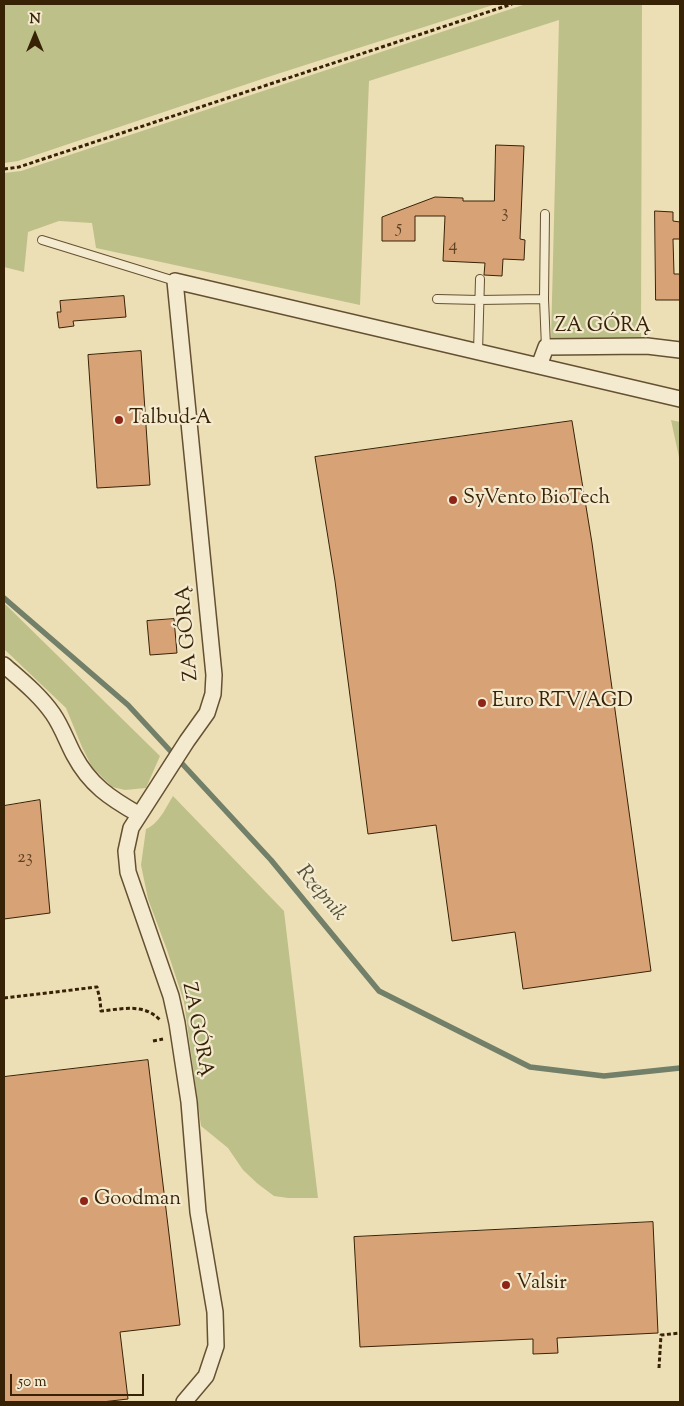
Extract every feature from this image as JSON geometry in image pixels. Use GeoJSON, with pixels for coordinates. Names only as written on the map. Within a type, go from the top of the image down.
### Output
{"type":"FeatureCollection","features":[{"type":"Feature","properties":{"kind":"street","name":"ZA GÓRĄ"},"geometry":{"type":"LineString","coordinates":[[184,1402],[206,1376],[216,1346],[215,1312],[198,1212],[189,1102],[172,996],[128,872],[126,851],[130,828],[207,713],[213,694],[214,675],[175,281],[680,399]]}},
{"type":"Feature","properties":{"kind":"street","name":"ZA GÓRĄ"},"geometry":{"type":"LineString","coordinates":[[539,366],[546,347],[647,346],[680,350]]}},
{"type":"Feature","properties":{"kind":"street"},"geometry":{"type":"LineString","coordinates":[[4,665],[44,702],[90,779],[114,800],[138,814]]}},
{"type":"Feature","properties":{"kind":"lane"},"geometry":{"type":"LineString","coordinates":[[545,214],[544,299],[546,347]]}},
{"type":"Feature","properties":{"kind":"lane"},"geometry":{"type":"LineString","coordinates":[[42,240],[175,281]]}},
{"type":"Feature","properties":{"kind":"lane"},"geometry":{"type":"LineString","coordinates":[[478,352],[480,279]]}},
{"type":"Feature","properties":{"kind":"lane"},"geometry":{"type":"LineString","coordinates":[[437,299],[544,299]]}},
{"type":"Feature","properties":{"kind":"path"},"geometry":{"type":"LineString","coordinates":[[4,169],[19,167],[512,4]]}},
{"type":"Feature","properties":{"kind":"path"},"geometry":{"type":"LineString","coordinates":[[4,998],[97,988],[101,1011],[136,1008],[148,1011],[162,1022]]}},
{"type":"Feature","properties":{"kind":"path"},"geometry":{"type":"LineString","coordinates":[[659,1368],[661,1336],[680,1333]]}},
{"type":"Feature","properties":{"kind":"green space"},"geometry":{"type":"Polygon","coordinates":[[[4,4],[496,4],[271,76],[18,161],[4,163],[4,4]]]}},
{"type":"Feature","properties":{"kind":"green space"},"geometry":{"type":"Polygon","coordinates":[[[526,4],[642,4],[641,338],[551,339],[559,20],[369,81],[360,305],[96,248],[92,223],[59,221],[28,232],[24,272],[4,267],[4,173],[21,171],[526,4]]]}},
{"type":"Feature","properties":{"kind":"green space"},"geometry":{"type":"Polygon","coordinates":[[[671,420],[680,422],[680,462],[671,420]]]}},
{"type":"Feature","properties":{"kind":"green space"},"geometry":{"type":"Polygon","coordinates":[[[4,603],[160,756],[146,788],[125,790],[112,787],[92,767],[66,708],[4,649],[4,603]]]}},
{"type":"Feature","properties":{"kind":"green space"},"geometry":{"type":"Polygon","coordinates":[[[173,796],[284,911],[318,1198],[274,1196],[243,1170],[228,1148],[201,1126],[184,1002],[148,899],[141,865],[146,829],[155,823],[173,796]]]}},
{"type":"Feature","properties":{"kind":"building"},"geometry":{"type":"Polygon","coordinates":[[[496,145],[524,146],[520,239],[525,240],[524,260],[503,259],[502,276],[484,275],[485,263],[443,261],[445,216],[415,216],[415,241],[382,241],[382,217],[435,197],[463,198],[463,201],[494,201],[496,145]]]}},
{"type":"Feature","properties":{"kind":"building"},"geometry":{"type":"Polygon","coordinates":[[[655,211],[673,212],[673,221],[680,222],[680,239],[673,239],[674,274],[680,274],[680,300],[656,300],[655,211]]]}},
{"type":"Feature","properties":{"kind":"building"},"geometry":{"type":"Polygon","coordinates":[[[124,296],[126,317],[73,321],[74,326],[59,328],[57,312],[61,312],[60,301],[124,296]]]}},
{"type":"Feature","properties":{"kind":"building","name":"Talbud-A"},"geometry":{"type":"Polygon","coordinates":[[[141,351],[150,485],[97,488],[88,355],[141,351]]]}},
{"type":"Feature","properties":{"kind":"building","name":"Euro RTV/AGD"},"geometry":{"type":"Polygon","coordinates":[[[572,421],[592,543],[651,971],[523,989],[515,932],[452,941],[436,825],[368,834],[335,581],[315,457],[572,421]]]}},
{"type":"Feature","properties":{"kind":"building"},"geometry":{"type":"Polygon","coordinates":[[[174,619],[177,653],[150,655],[147,621],[174,619]]]}},
{"type":"Feature","properties":{"kind":"building"},"geometry":{"type":"Polygon","coordinates":[[[40,800],[50,913],[4,919],[4,806],[40,800]]]}},
{"type":"Feature","properties":{"kind":"building","name":"Goodman"},"geometry":{"type":"Polygon","coordinates":[[[148,1060],[180,1325],[120,1332],[128,1399],[102,1402],[4,1402],[4,1077],[148,1060]]]}},
{"type":"Feature","properties":{"kind":"building","name":"Valsir"},"geometry":{"type":"Polygon","coordinates":[[[653,1222],[658,1333],[557,1338],[558,1353],[533,1354],[533,1339],[360,1347],[354,1237],[653,1222]]]}},
{"type":"Feature","properties":{"kind":"waterway","name":"Rzepnik"},"geometry":{"type":"LineString","coordinates":[[4,598],[128,705],[271,860],[379,991],[530,1067],[604,1076],[680,1068]]}},
{"type":"Feature","properties":{"kind":"place","name":"Talbud-A"},"geometry":{"type":"Point","coordinates":[119,420]}},
{"type":"Feature","properties":{"kind":"place","name":"SyVento BioTech"},"geometry":{"type":"Point","coordinates":[453,500]}},
{"type":"Feature","properties":{"kind":"place","name":"Euro RTV/AGD"},"geometry":{"type":"Point","coordinates":[482,703]}},
{"type":"Feature","properties":{"kind":"place","name":"Goodman"},"geometry":{"type":"Point","coordinates":[84,1201]}},
{"type":"Feature","properties":{"kind":"place","name":"Valsir"},"geometry":{"type":"Point","coordinates":[506,1285]}}]}
